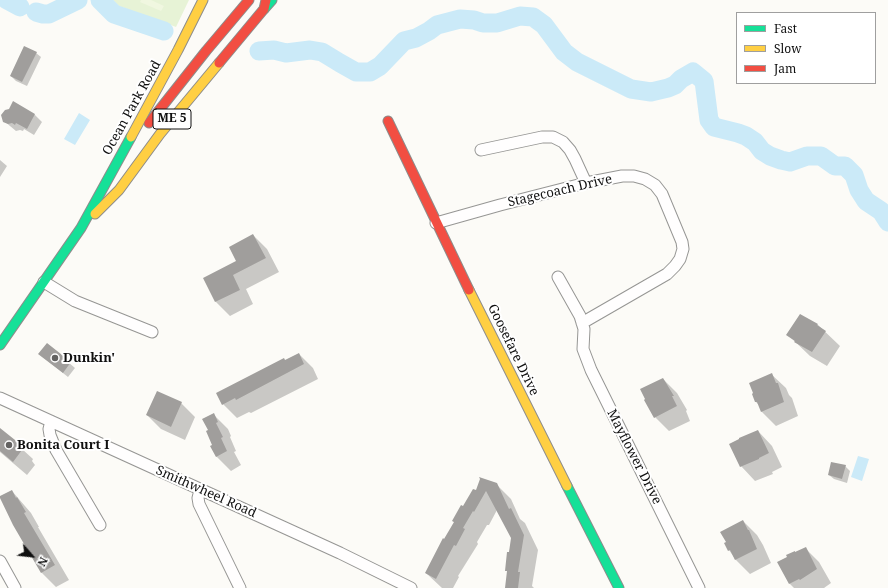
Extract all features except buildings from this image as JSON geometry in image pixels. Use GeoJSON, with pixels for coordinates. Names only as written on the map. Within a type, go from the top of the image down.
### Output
{"type":"FeatureCollection","features":[{"type":"Feature","properties":{"kind":"main road","name":"Ocean Park Road"},"geometry":{"type":"LineString","coordinates":[[0,345],[81,228],[178,50],[203,0]]}},
{"type":"Feature","properties":{"kind":"main road"},"geometry":{"type":"LineString","coordinates":[[106,182],[183,79],[249,0]]}},
{"type":"Feature","properties":{"kind":"main road","name":"Ocean Park Road"},"geometry":{"type":"LineString","coordinates":[[81,228],[119,190],[160,134],[265,4],[272,0]]}},
{"type":"Feature","properties":{"kind":"main road","name":"Goosefare Drive"},"geometry":{"type":"LineString","coordinates":[[388,121],[436,224],[600,553],[619,588]]}},
{"type":"Feature","properties":{"kind":"street"},"geometry":{"type":"LineString","coordinates":[[481,150],[542,137],[553,137],[563,142],[570,150],[576,159],[586,183]]}},
{"type":"Feature","properties":{"kind":"street","name":"Stagecoach Drive"},"geometry":{"type":"LineString","coordinates":[[436,224],[470,212],[586,183],[622,176],[634,176],[645,179],[655,185],[662,194],[682,242],[683,249],[680,259],[666,274],[582,323]]}},
{"type":"Feature","properties":{"kind":"street","name":"Mayflower Drive"},"geometry":{"type":"LineString","coordinates":[[558,277],[576,307],[582,323],[584,329],[583,349],[591,370],[699,588]]}},
{"type":"Feature","properties":{"kind":"street"},"geometry":{"type":"LineString","coordinates":[[44,282],[75,301],[152,332]]}},
{"type":"Feature","properties":{"kind":"street","name":"Smithwheel Road"},"geometry":{"type":"LineString","coordinates":[[0,398],[340,553],[411,588]]}},
{"type":"Feature","properties":{"kind":"street"},"geometry":{"type":"LineString","coordinates":[[51,421],[49,429],[50,435],[56,450],[100,525]]}},
{"type":"Feature","properties":{"kind":"street"},"geometry":{"type":"LineString","coordinates":[[200,490],[199,504],[240,588]]}},
{"type":"Feature","properties":{"kind":"street"},"geometry":{"type":"LineString","coordinates":[[0,561],[15,588]]}},
{"type":"Feature","properties":{"kind":"green space"},"geometry":{"type":"Polygon","coordinates":[[[113,0],[189,0],[176,27],[119,6],[113,0]]]}},
{"type":"Feature","properties":{"kind":"green space"},"geometry":{"type":"Polygon","coordinates":[[[141,0],[151,0],[164,6],[161,11],[140,2],[141,0]]]}},
{"type":"Feature","properties":{"kind":"water"},"geometry":{"type":"Polygon","coordinates":[[[79,113],[90,120],[75,145],[64,139],[79,113]]]}},
{"type":"Feature","properties":{"kind":"water"},"geometry":{"type":"Polygon","coordinates":[[[858,456],[869,459],[862,481],[851,477],[858,456]]]}},
{"type":"Feature","properties":{"kind":"waterway"},"geometry":{"type":"LineString","coordinates":[[7,0],[20,7]]}},
{"type":"Feature","properties":{"kind":"waterway"},"geometry":{"type":"LineString","coordinates":[[36,12],[49,14],[78,0]]}},
{"type":"Feature","properties":{"kind":"waterway"},"geometry":{"type":"LineString","coordinates":[[100,0],[114,14],[164,31]]}},
{"type":"Feature","properties":{"kind":"waterway"},"geometry":{"type":"LineString","coordinates":[[259,51],[274,50],[286,53],[310,50],[322,52],[356,72],[370,72],[380,66],[404,41],[416,38],[437,25],[460,19],[474,20],[483,23],[497,23],[520,16],[533,17],[544,25],[564,52],[577,62],[631,89],[651,92],[668,88],[675,85],[681,79],[693,72],[704,81],[709,120],[714,127],[746,136],[755,142],[762,151],[781,160],[790,162],[807,156],[821,156],[835,166],[845,166],[854,175],[859,190],[866,201],[881,211],[888,222]]}},
{"type":"Feature","properties":{"kind":"traffic: fast"},"geometry":{"type":"LineString","coordinates":[[264,9],[272,0]]}},
{"type":"Feature","properties":{"kind":"traffic: fast"},"geometry":{"type":"LineString","coordinates":[[0,345],[81,228],[131,137]]}},
{"type":"Feature","properties":{"kind":"traffic: fast"},"geometry":{"type":"LineString","coordinates":[[567,486],[619,588]]}},
{"type":"Feature","properties":{"kind":"traffic: slow"},"geometry":{"type":"LineString","coordinates":[[131,137],[203,0]]}},
{"type":"Feature","properties":{"kind":"traffic: slow"},"geometry":{"type":"LineString","coordinates":[[95,214],[119,190],[160,134],[219,63]]}},
{"type":"Feature","properties":{"kind":"traffic: slow"},"geometry":{"type":"LineString","coordinates":[[469,290],[567,486]]}},
{"type":"Feature","properties":{"kind":"traffic: jam"},"geometry":{"type":"LineString","coordinates":[[149,123],[249,0]]}},
{"type":"Feature","properties":{"kind":"traffic: jam"},"geometry":{"type":"LineString","coordinates":[[219,63],[264,9],[266,0]]}},
{"type":"Feature","properties":{"kind":"traffic: jam"},"geometry":{"type":"LineString","coordinates":[[388,121],[469,290]]}},
{"type":"Feature","properties":{"kind":"place","name":"Dunkin'"},"geometry":{"type":"Point","coordinates":[55,358]}},
{"type":"Feature","properties":{"kind":"place","name":"Bonita Court I"},"geometry":{"type":"Point","coordinates":[9,445]}}]}
